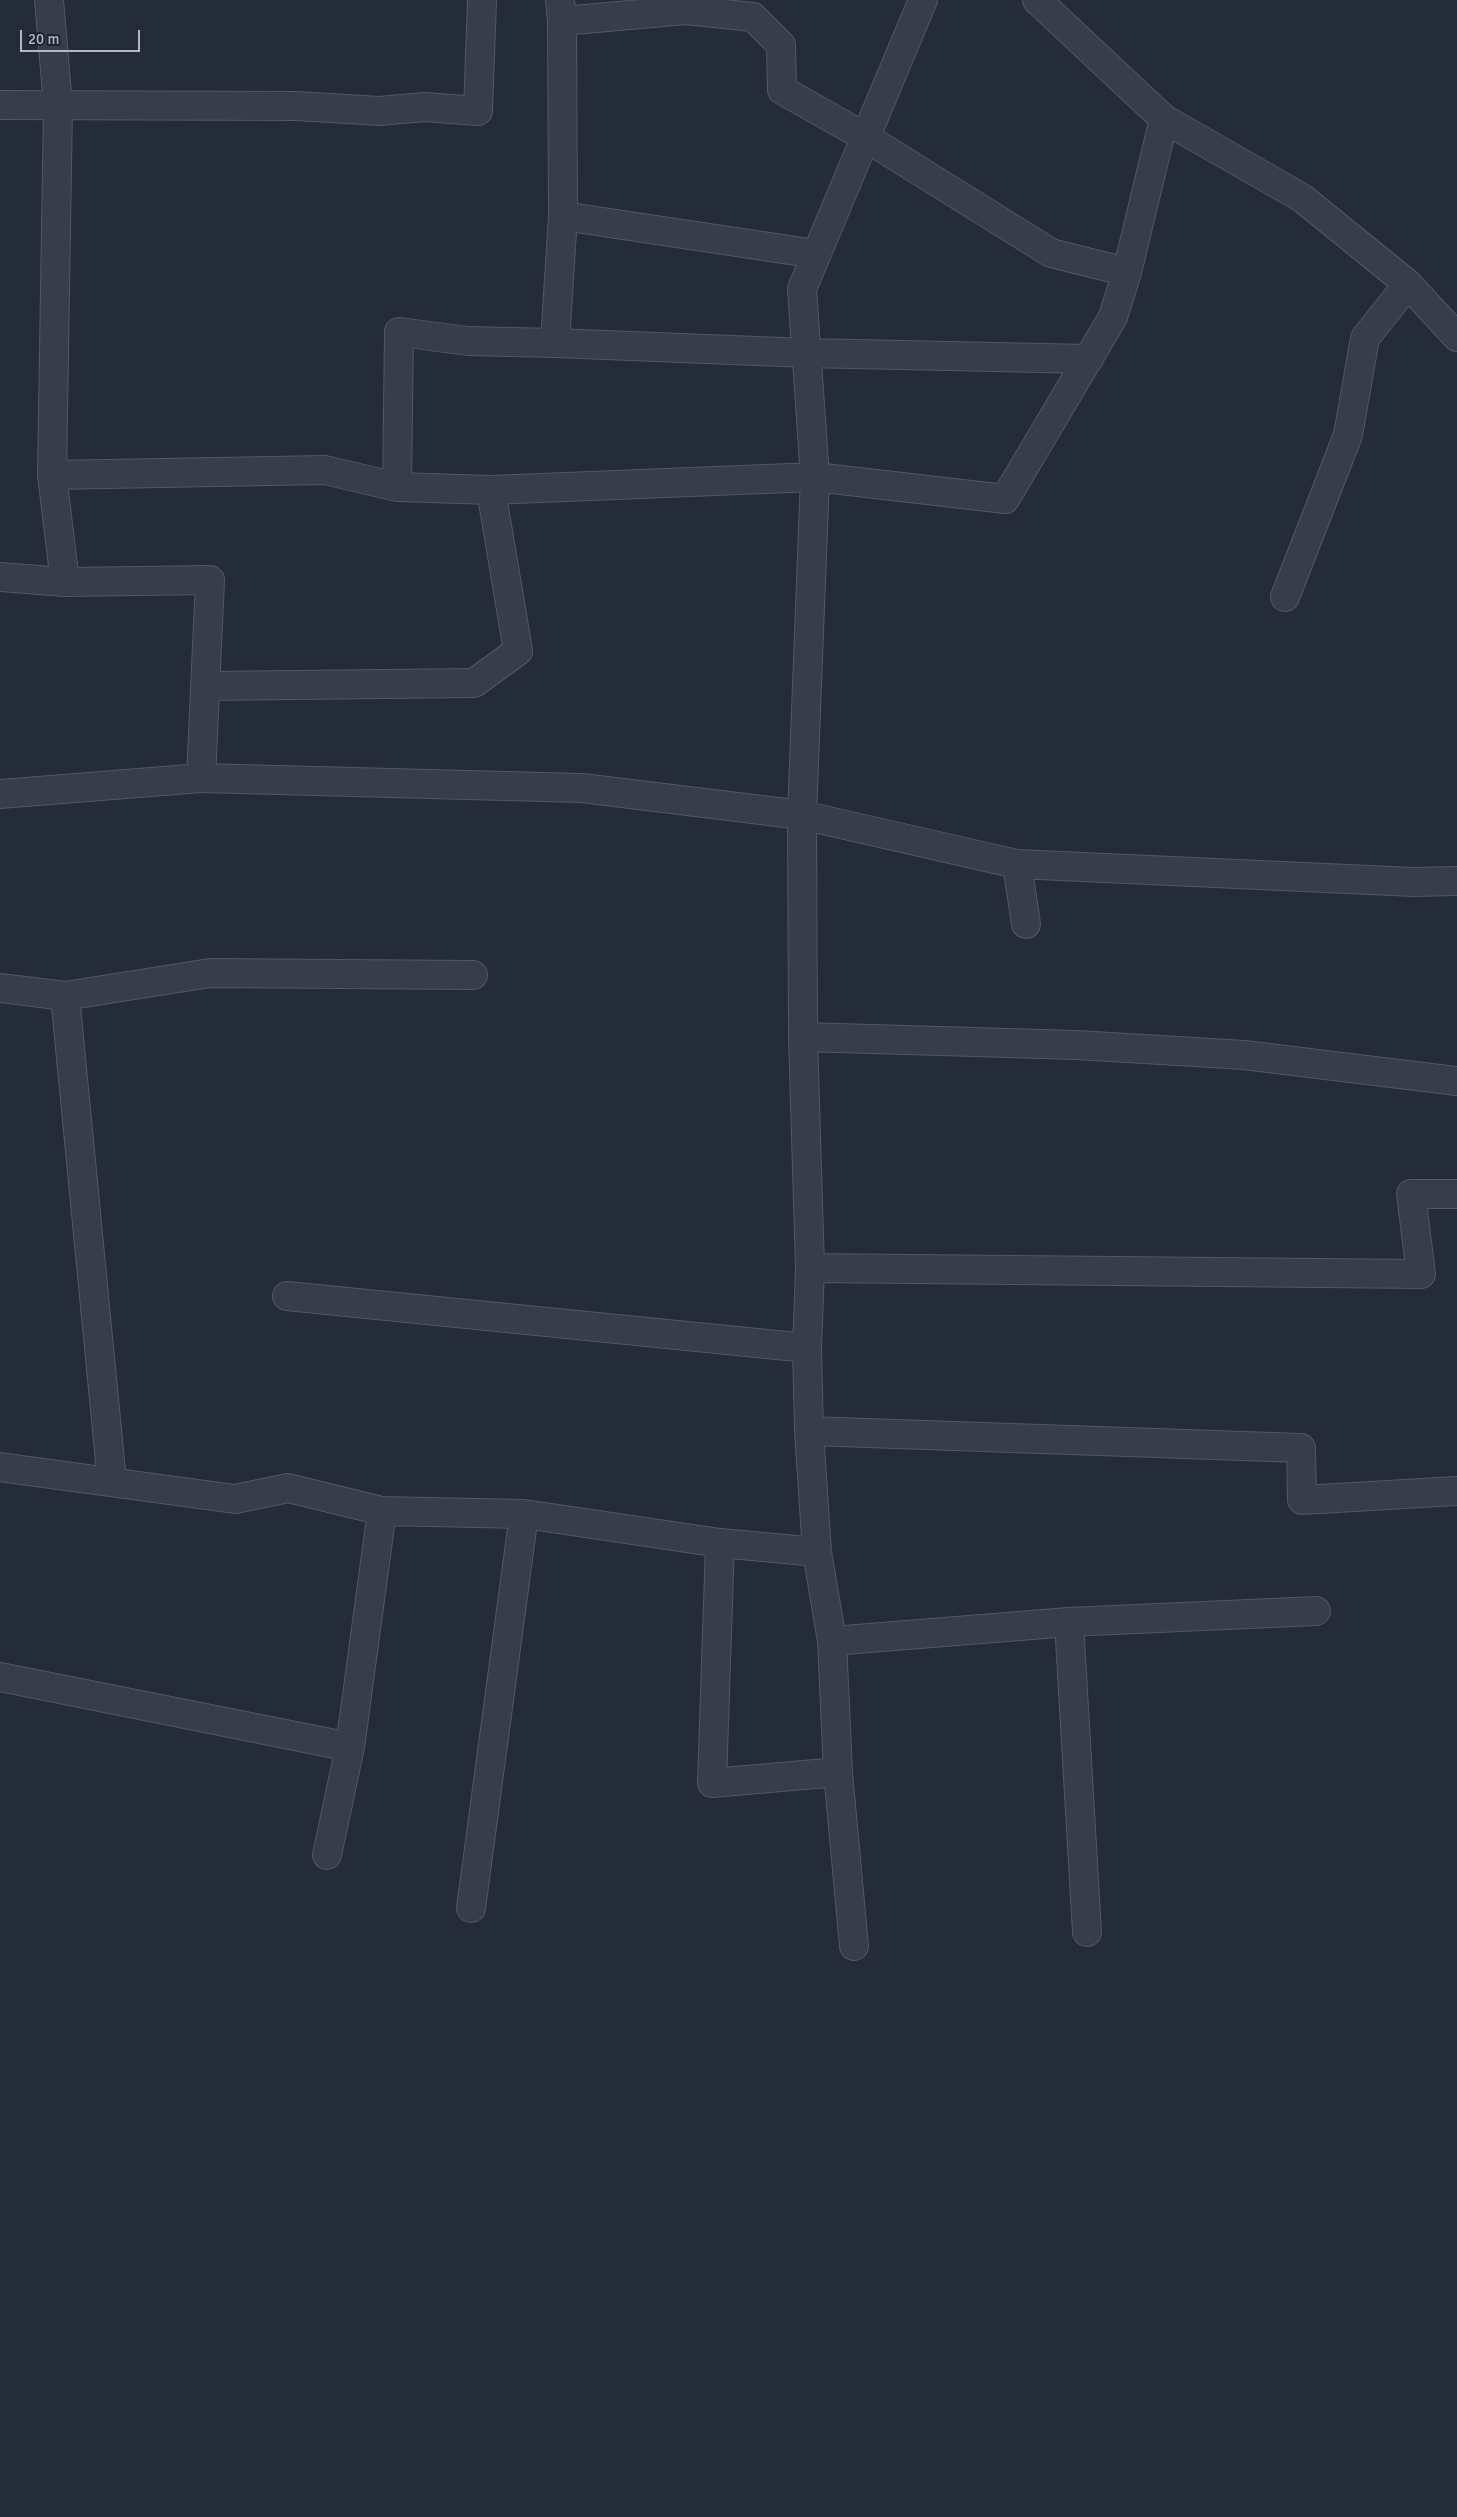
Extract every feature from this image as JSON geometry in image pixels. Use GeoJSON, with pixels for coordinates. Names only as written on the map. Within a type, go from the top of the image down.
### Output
{"type":"FeatureCollection","features":[{"type":"Feature","properties":{"kind":"street"},"geometry":{"type":"LineString","coordinates":[[49,0],[58,105],[52,475],[65,582]]}},
{"type":"Feature","properties":{"kind":"street"},"geometry":{"type":"LineString","coordinates":[[0,105],[296,106],[379,111],[425,106],[478,111],[482,0]]}},
{"type":"Feature","properties":{"kind":"street"},"geometry":{"type":"LineString","coordinates":[[854,1946],[838,1772],[832,1641],[817,1552],[809,1431],[808,1348],[810,1268],[803,1037],[802,815],[814,477],[802,289],[923,0]]}},
{"type":"Feature","properties":{"kind":"street"},"geometry":{"type":"LineString","coordinates":[[1037,0],[1164,119],[1302,198],[1408,284],[1457,337]]}},
{"type":"Feature","properties":{"kind":"street"},"geometry":{"type":"LineString","coordinates":[[555,343],[563,216],[561,10],[686,10],[753,17],[781,45],[782,90],[865,137],[1051,253],[1127,272]]}},
{"type":"Feature","properties":{"kind":"street"},"geometry":{"type":"LineString","coordinates":[[52,475],[325,470],[396,487],[491,490],[814,477],[1005,500],[1113,317],[1127,272],[1164,119]]}},
{"type":"Feature","properties":{"kind":"street"},"geometry":{"type":"LineString","coordinates":[[563,216],[816,254]]}},
{"type":"Feature","properties":{"kind":"street"},"geometry":{"type":"LineString","coordinates":[[1285,597],[1348,435],[1365,338],[1408,284]]}},
{"type":"Feature","properties":{"kind":"street"},"geometry":{"type":"LineString","coordinates":[[396,487],[399,332],[468,341],[807,353],[1089,358]]}},
{"type":"Feature","properties":{"kind":"street"},"geometry":{"type":"LineString","coordinates":[[206,686],[474,683],[518,651],[491,490]]}},
{"type":"Feature","properties":{"kind":"street"},"geometry":{"type":"LineString","coordinates":[[0,578],[65,582],[210,580],[201,778]]}},
{"type":"Feature","properties":{"kind":"street"},"geometry":{"type":"LineString","coordinates":[[0,794],[201,778],[582,788],[802,815],[1017,864],[1414,882],[1457,882]]}},
{"type":"Feature","properties":{"kind":"street"},"geometry":{"type":"LineString","coordinates":[[1017,864],[1026,924]]}},
{"type":"Feature","properties":{"kind":"street"},"geometry":{"type":"LineString","coordinates":[[0,988],[65,996],[210,973],[473,975]]}},
{"type":"Feature","properties":{"kind":"street"},"geometry":{"type":"LineString","coordinates":[[65,996],[112,1482]]}},
{"type":"Feature","properties":{"kind":"street"},"geometry":{"type":"LineString","coordinates":[[803,1037],[1077,1045],[1244,1055],[1457,1081]]}},
{"type":"Feature","properties":{"kind":"street"},"geometry":{"type":"LineString","coordinates":[[810,1268],[1421,1274],[1411,1194],[1457,1194]]}},
{"type":"Feature","properties":{"kind":"street"},"geometry":{"type":"LineString","coordinates":[[287,1296],[808,1348]]}},
{"type":"Feature","properties":{"kind":"street"},"geometry":{"type":"LineString","coordinates":[[809,1431],[1301,1448],[1302,1500],[1457,1491]]}},
{"type":"Feature","properties":{"kind":"street"},"geometry":{"type":"LineString","coordinates":[[0,1467],[235,1498],[288,1488],[382,1510],[524,1514],[720,1543],[817,1552]]}},
{"type":"Feature","properties":{"kind":"street"},"geometry":{"type":"LineString","coordinates":[[328,1855],[350,1747],[382,1510]]}},
{"type":"Feature","properties":{"kind":"street"},"geometry":{"type":"LineString","coordinates":[[471,1908],[524,1514]]}},
{"type":"Feature","properties":{"kind":"street"},"geometry":{"type":"LineString","coordinates":[[720,1543],[712,1783],[838,1772]]}},
{"type":"Feature","properties":{"kind":"street"},"geometry":{"type":"LineString","coordinates":[[832,1641],[1069,1622],[1316,1611]]}},
{"type":"Feature","properties":{"kind":"street"},"geometry":{"type":"LineString","coordinates":[[1069,1622],[1087,1932]]}},
{"type":"Feature","properties":{"kind":"street"},"geometry":{"type":"LineString","coordinates":[[0,1677],[350,1747]]}}]}
